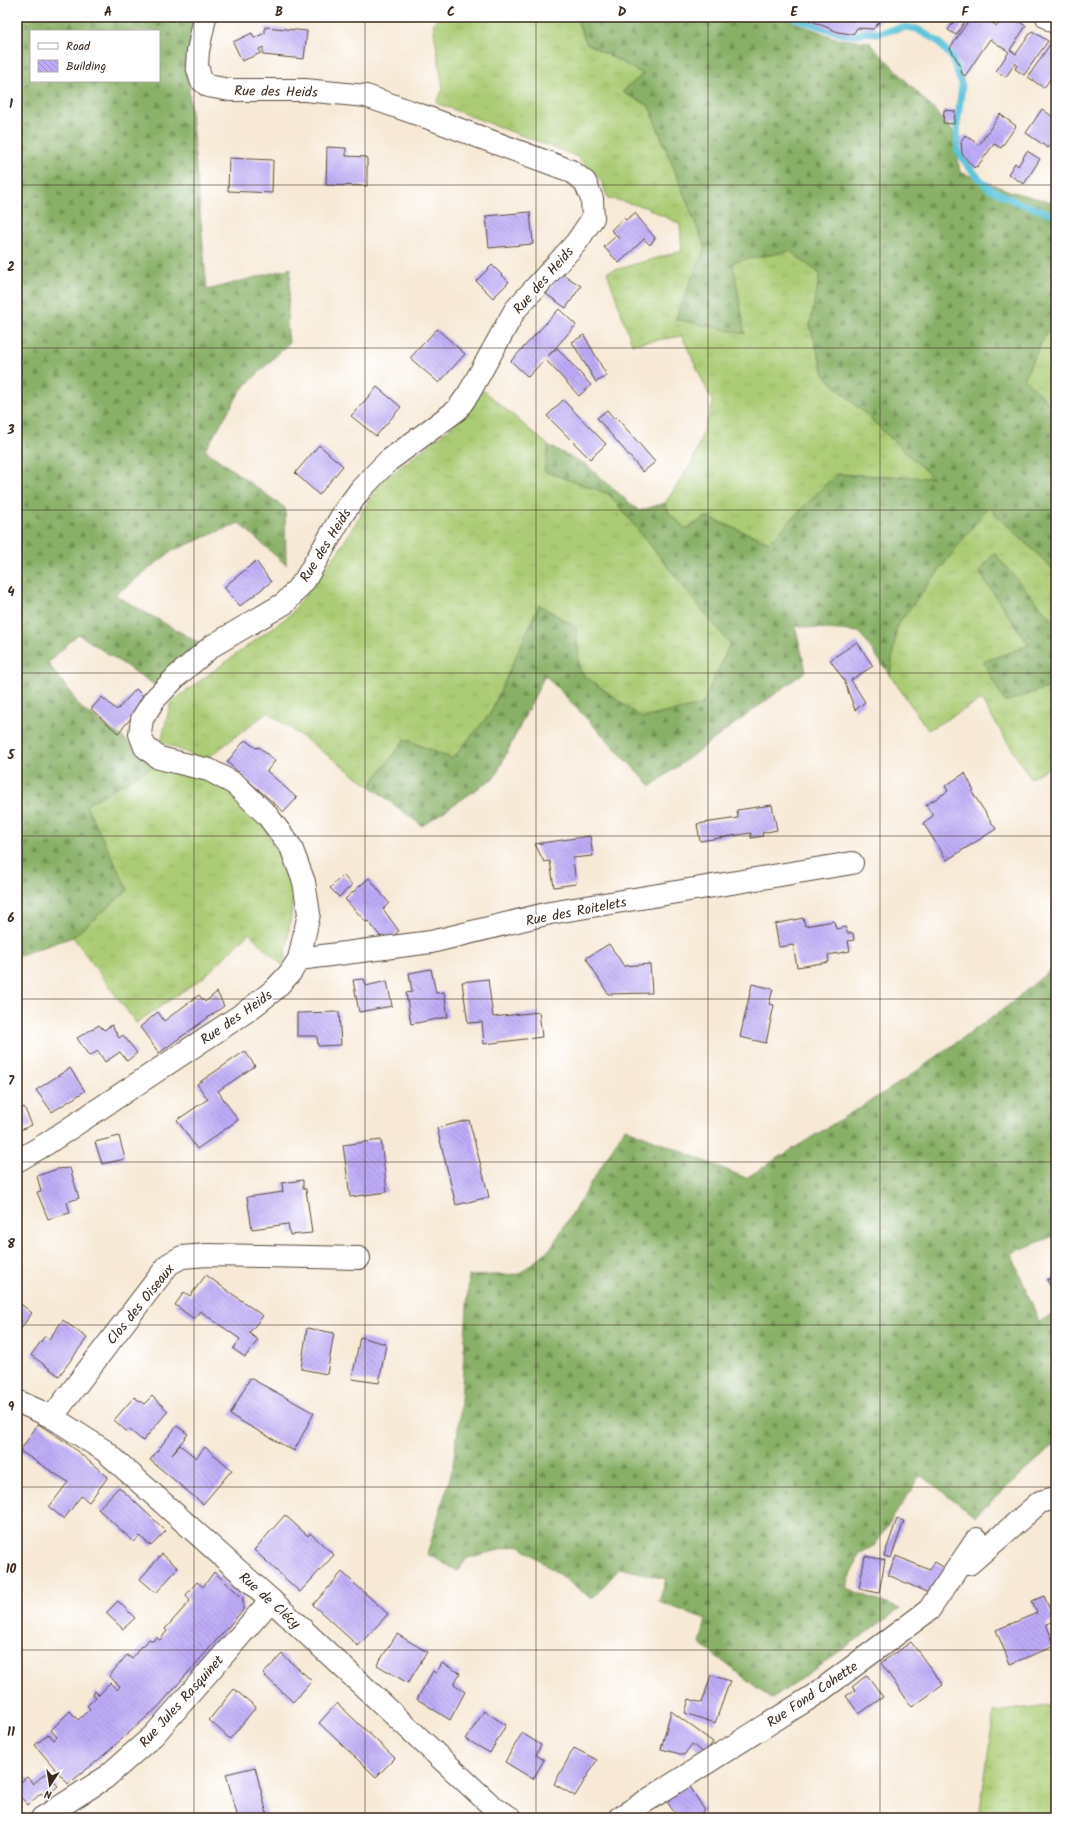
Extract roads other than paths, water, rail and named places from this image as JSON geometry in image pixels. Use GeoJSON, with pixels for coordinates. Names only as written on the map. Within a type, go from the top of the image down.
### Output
{"type":"FeatureCollection","features":[{"type":"Feature","properties":{"kind":"street","name":"Rue des Heids"},"geometry":{"type":"LineString","coordinates":[[17,1161],[52,1140],[247,1011],[274,990],[290,973],[299,960],[309,914],[304,882],[290,847],[268,815],[235,784],[209,770],[159,758],[145,747],[140,734],[142,719],[154,700],[177,676],[212,646],[285,603],[305,580],[344,512],[361,489],[388,461],[457,410],[470,393],[515,310],[576,243],[593,218],[592,199],[585,182],[570,171],[366,96],[305,90],[230,90],[208,86],[201,80],[197,66],[198,51],[205,17]]}},
{"type":"Feature","properties":{"kind":"street"},"geometry":{"type":"LineString","coordinates":[[1047,17],[1056,23]]}},
{"type":"Feature","properties":{"kind":"street","name":"Rue des Roitelets"},"geometry":{"type":"LineString","coordinates":[[299,960],[431,942],[550,913],[852,863]]}},
{"type":"Feature","properties":{"kind":"street","name":"Clos des Oiseaux"},"geometry":{"type":"LineString","coordinates":[[52,1417],[169,1264],[182,1257],[207,1255],[359,1258]]}},
{"type":"Feature","properties":{"kind":"street","name":"Rue de Clécy"},"geometry":{"type":"LineString","coordinates":[[17,1401],[52,1417],[105,1451],[271,1600],[494,1808],[511,1818]]}},
{"type":"Feature","properties":{"kind":"street"},"geometry":{"type":"LineString","coordinates":[[954,1574],[975,1560],[1040,1502],[1056,1498]]}},
{"type":"Feature","properties":{"kind":"street","name":"Rue Fond Cohette"},"geometry":{"type":"LineString","coordinates":[[618,1818],[816,1694],[930,1610],[977,1540]]}},
{"type":"Feature","properties":{"kind":"street","name":"Rue Jules Rasquinet"},"geometry":{"type":"LineString","coordinates":[[42,1818],[105,1778],[154,1734],[271,1600]]}},
{"type":"Feature","properties":{"kind":"waterway"},"geometry":{"type":"LineString","coordinates":[[792,17],[843,34],[854,35],[867,32],[877,33],[906,27],[917,29],[939,42],[953,59],[962,86],[957,124],[958,151],[968,166],[987,187],[1019,203],[1056,215]]}}]}
